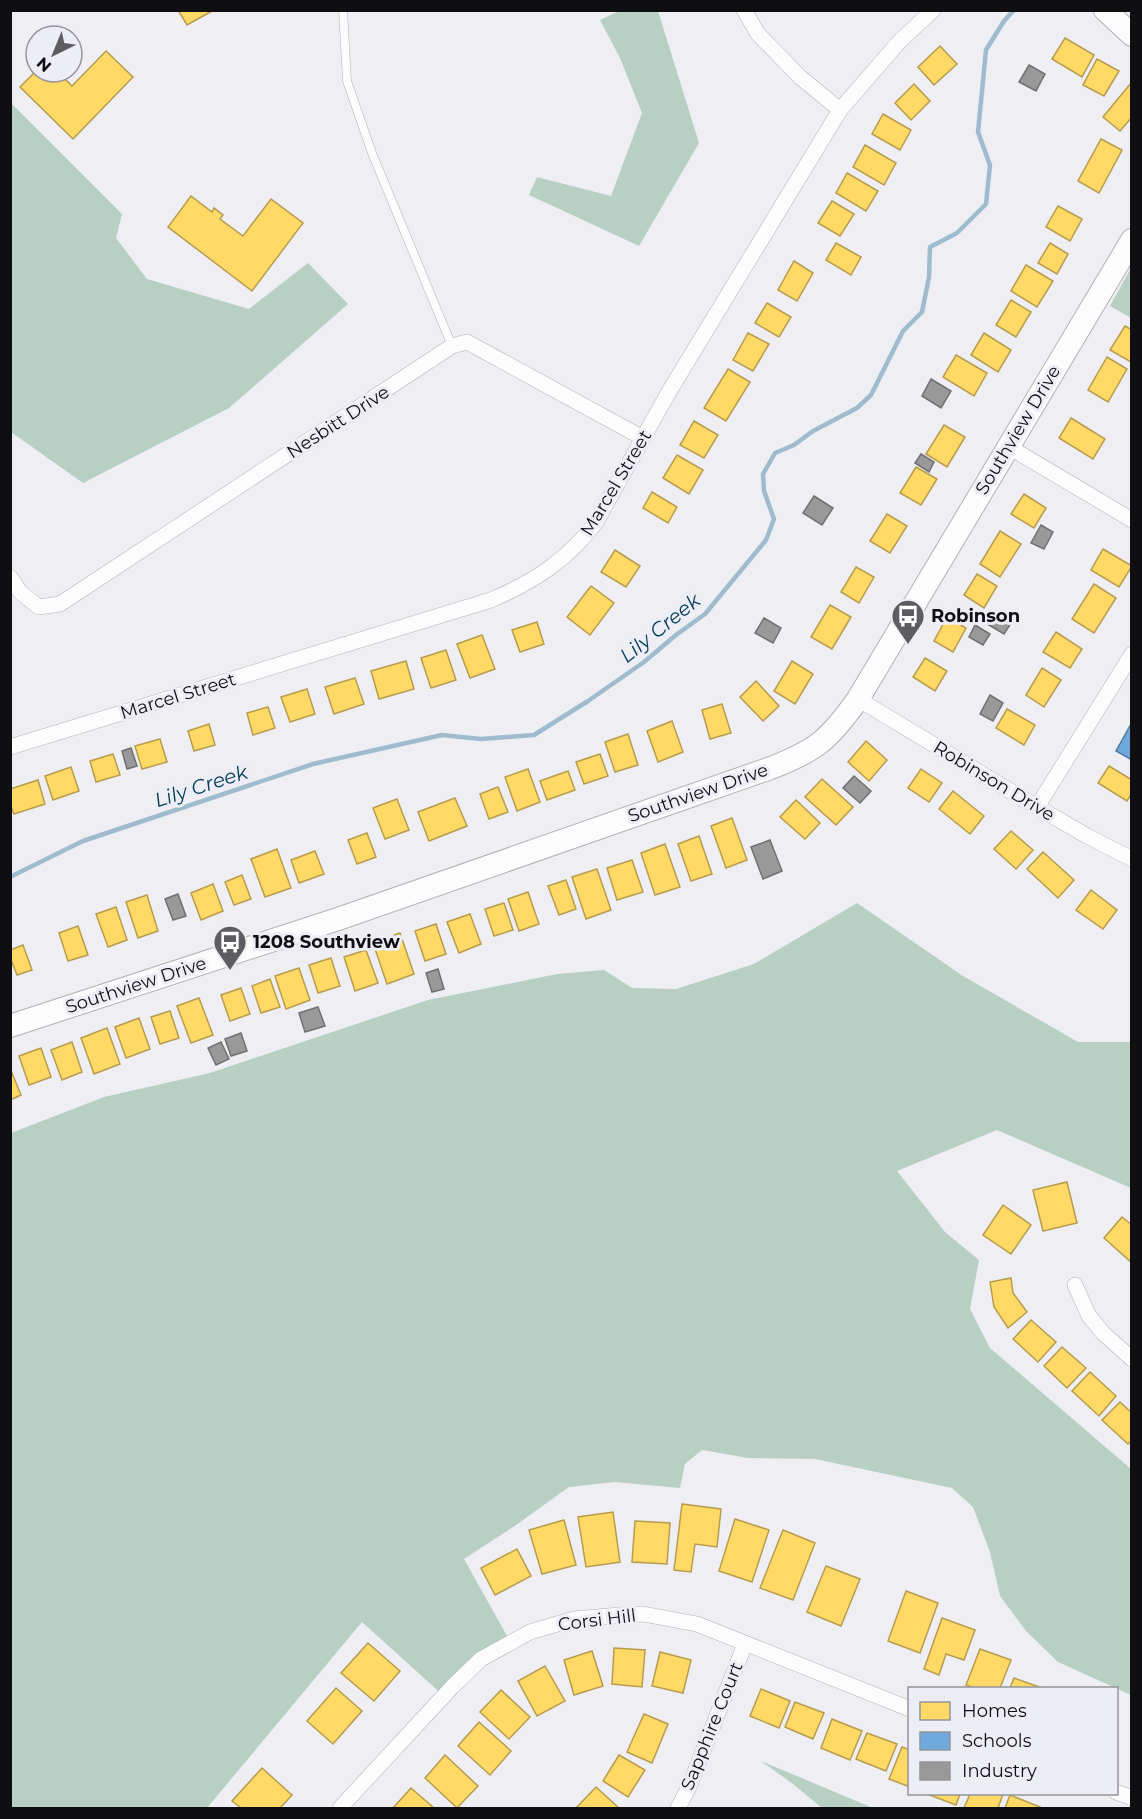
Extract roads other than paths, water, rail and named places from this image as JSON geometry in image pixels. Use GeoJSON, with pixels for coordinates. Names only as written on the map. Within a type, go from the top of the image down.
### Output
{"type":"FeatureCollection","features":[{"type":"Feature","properties":{"kind":"street"},"geometry":{"type":"LineString","coordinates":[[744,10],[758,34],[800,77],[840,110]]}},
{"type":"Feature","properties":{"kind":"street","name":"Marcel Street"},"geometry":{"type":"LineString","coordinates":[[10,747],[491,600],[516,589],[559,563],[585,538],[596,522],[643,438],[840,110],[891,52],[933,10]]}},
{"type":"Feature","properties":{"kind":"street"},"geometry":{"type":"LineString","coordinates":[[1105,10],[1131,35]]}},
{"type":"Feature","properties":{"kind":"street","name":"Southview Drive"},"geometry":{"type":"LineString","coordinates":[[10,1026],[341,918],[794,759],[821,743],[842,721],[858,699],[1131,240]]}},
{"type":"Feature","properties":{"kind":"street"},"geometry":{"type":"LineString","coordinates":[[452,346],[467,342],[643,438]]}},
{"type":"Feature","properties":{"kind":"street","name":"Nesbitt Drive"},"geometry":{"type":"LineString","coordinates":[[10,577],[21,593],[39,607],[60,604],[452,346]]}},
{"type":"Feature","properties":{"kind":"street"},"geometry":{"type":"LineString","coordinates":[[1009,447],[1131,519]]}},
{"type":"Feature","properties":{"kind":"street"},"geometry":{"type":"LineString","coordinates":[[1037,807],[1131,654]]}},
{"type":"Feature","properties":{"kind":"street","name":"Robinson Drive"},"geometry":{"type":"LineString","coordinates":[[858,699],[1096,842],[1131,859]]}},
{"type":"Feature","properties":{"kind":"street"},"geometry":{"type":"LineString","coordinates":[[1075,1285],[1089,1316],[1103,1333],[1131,1359]]}},
{"type":"Feature","properties":{"kind":"street","name":"Corsi Hill"},"geometry":{"type":"LineString","coordinates":[[340,1809],[468,1670],[497,1649],[530,1632],[574,1619],[643,1614],[697,1624],[908,1709]]}},
{"type":"Feature","properties":{"kind":"street","name":"Sapphire Court"},"geometry":{"type":"LineString","coordinates":[[678,1809],[689,1787],[745,1644]]}},
{"type":"Feature","properties":{"kind":"lane"},"geometry":{"type":"LineString","coordinates":[[343,10],[347,81],[372,153],[452,346]]}},
{"type":"Feature","properties":{"kind":"waterway","name":"Lily Creek"},"geometry":{"type":"LineString","coordinates":[[10,877],[83,841],[313,764],[442,735],[481,739],[534,735],[644,662],[705,614],[766,540],[774,519],[764,491],[763,474],[775,453],[794,445],[813,431],[857,408],[871,395],[903,331],[922,312],[929,277],[930,247],[957,233],[986,204],[990,165],[978,132],[986,50],[1004,21],[1014,10]]}},
{"type":"Feature","properties":{"kind":"place","name":"Robinson"},"geometry":{"type":"Point","coordinates":[908,645]}},
{"type":"Feature","properties":{"kind":"place","name":"1208 Southview"},"geometry":{"type":"Point","coordinates":[230,971]}}]}
